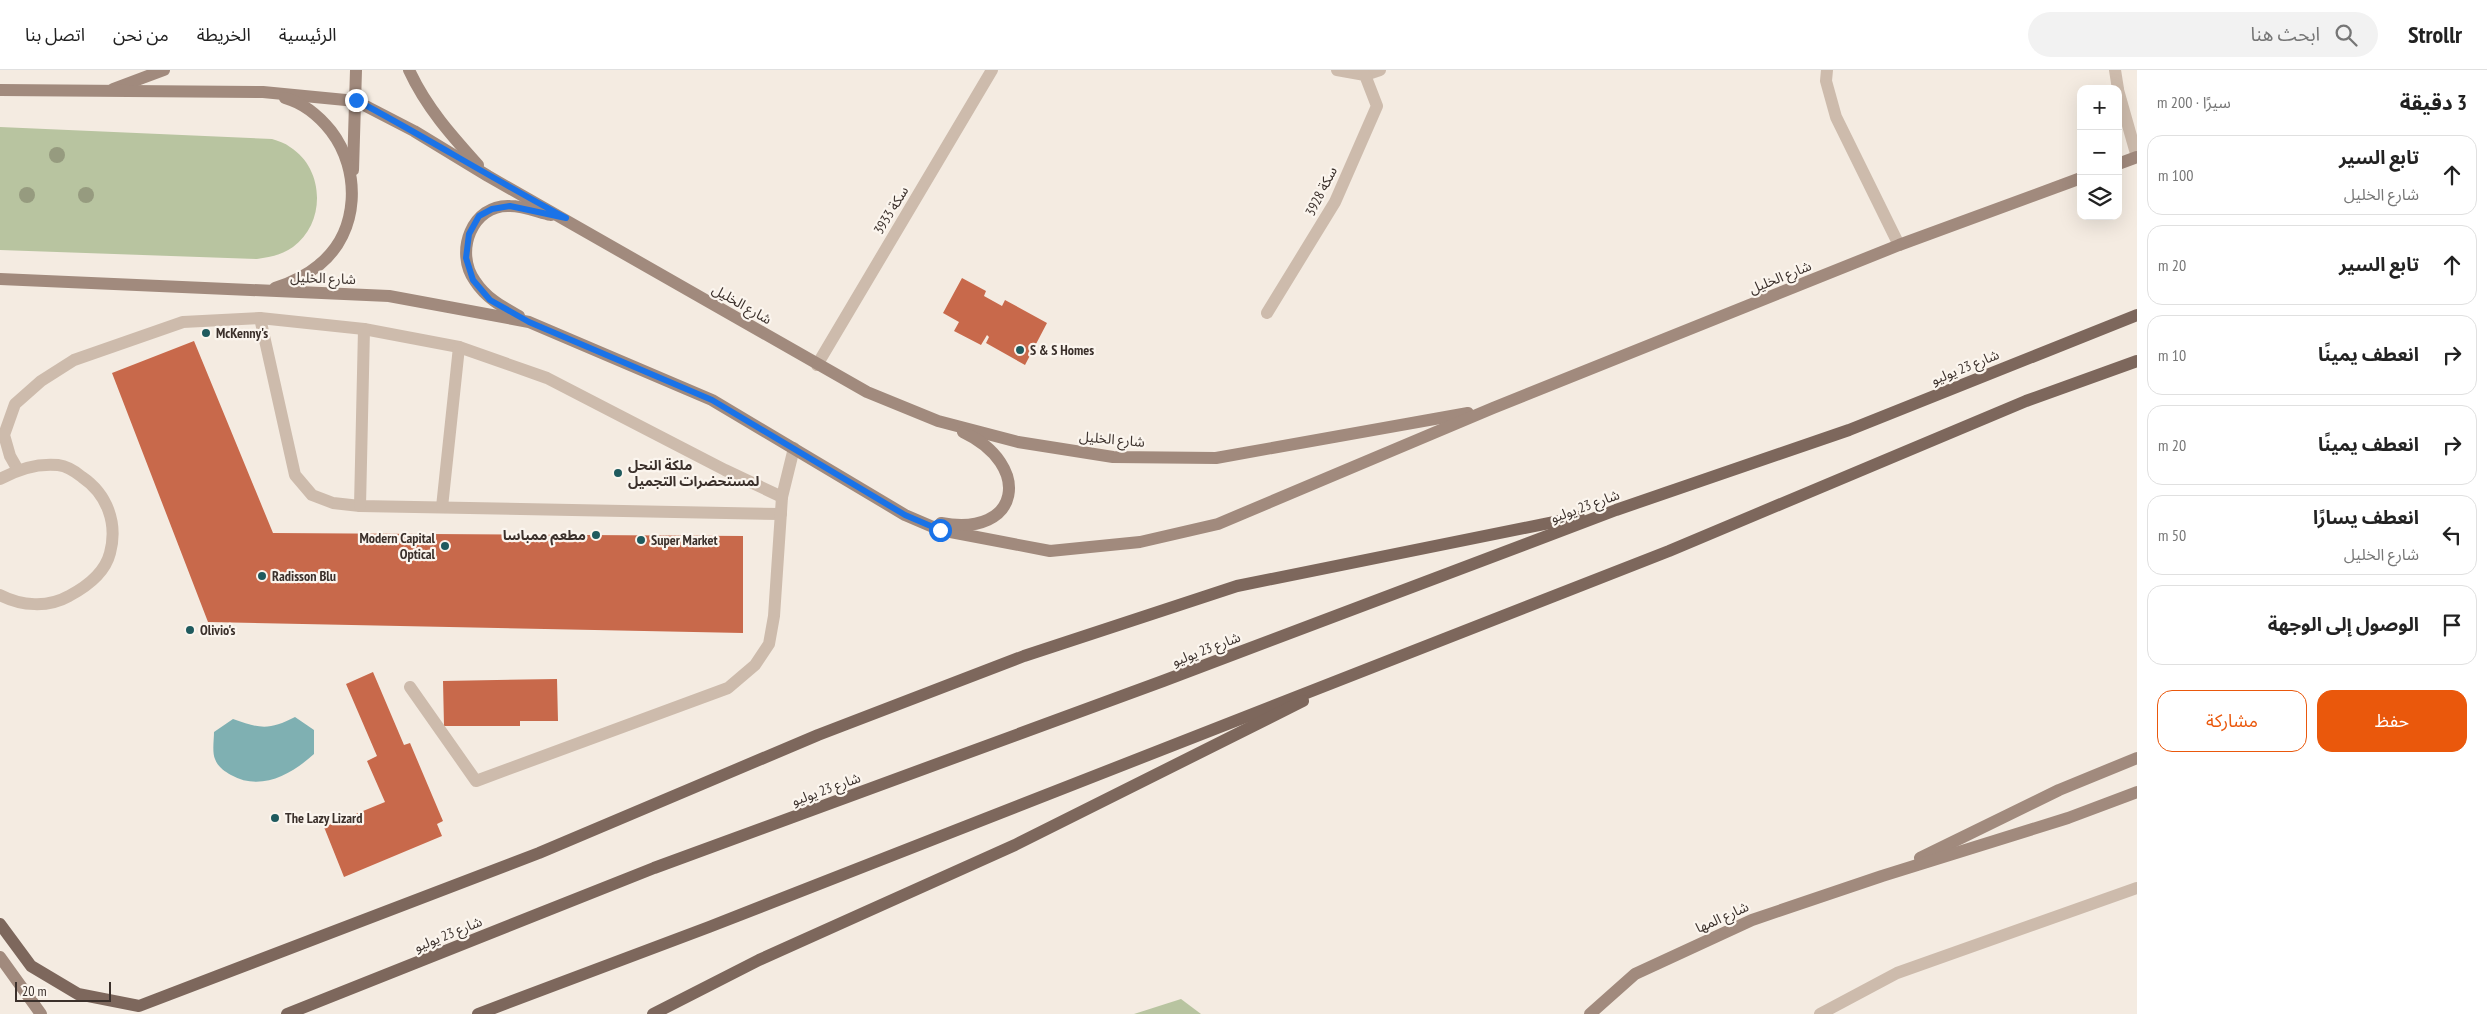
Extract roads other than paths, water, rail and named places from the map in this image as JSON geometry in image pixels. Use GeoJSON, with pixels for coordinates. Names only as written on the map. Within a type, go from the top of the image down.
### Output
{"type":"FeatureCollection","features":[{"type":"Feature","properties":{"kind":"main road","name":"شارع 23 يوليو"},"geometry":{"type":"LineString","coordinates":[[287,1014],[654,868],[1172,678],[1616,510],[1849,430],[2137,314]]}},
{"type":"Feature","properties":{"kind":"main road"},"geometry":{"type":"LineString","coordinates":[[478,1014],[828,881],[1381,662],[1669,551],[2026,401],[2137,361]]}},
{"type":"Feature","properties":{"kind":"main road"},"geometry":{"type":"LineString","coordinates":[[0,924],[31,966],[70,990],[78,994],[139,1006],[539,853],[818,735],[1024,656],[1238,586],[1616,510]]}},
{"type":"Feature","properties":{"kind":"main road"},"geometry":{"type":"LineString","coordinates":[[653,1014],[759,960],[1015,845],[1381,662]]}},
{"type":"Feature","properties":{"kind":"street"},"geometry":{"type":"LineString","coordinates":[[104,92],[164,70]]}},
{"type":"Feature","properties":{"kind":"street"},"geometry":{"type":"LineString","coordinates":[[255,290],[274,288],[292,282],[320,265],[340,239],[351,210],[353,192],[356,70]]}},
{"type":"Feature","properties":{"kind":"street"},"geometry":{"type":"LineString","coordinates":[[409,70],[421,96],[446,130],[488,176]]}},
{"type":"Feature","properties":{"kind":"street","name":"سكة 3933"},"geometry":{"type":"LineString","coordinates":[[817,365],[992,70]]}},
{"type":"Feature","properties":{"kind":"street"},"geometry":{"type":"LineString","coordinates":[[1337,70],[1365,74],[1380,70]]}},
{"type":"Feature","properties":{"kind":"street"},"geometry":{"type":"LineString","coordinates":[[1827,70],[1826,81],[1836,118],[1899,245]]}},
{"type":"Feature","properties":{"kind":"street"},"geometry":{"type":"LineString","coordinates":[[2115,70],[2117,85]]}},
{"type":"Feature","properties":{"kind":"street","name":"سكة 3928"},"geometry":{"type":"LineString","coordinates":[[1267,313],[1335,202],[1377,106],[1365,74]]}},
{"type":"Feature","properties":{"kind":"street","name":"شارع الخليل"},"geometry":{"type":"LineString","coordinates":[[0,90],[263,92],[356,100],[414,131],[488,176],[566,218],[817,365],[867,392],[938,421],[1018,442],[1113,457],[1216,458],[1493,408]]}},
{"type":"Feature","properties":{"kind":"street"},"geometry":{"type":"LineString","coordinates":[[263,92],[294,100],[321,118],[341,144],[349,164],[353,192]]}},
{"type":"Feature","properties":{"kind":"street"},"geometry":{"type":"LineString","coordinates":[[2122,104],[2137,157],[2122,163]]}},
{"type":"Feature","properties":{"kind":"street","name":"شارع الخليل"},"geometry":{"type":"LineString","coordinates":[[0,279],[389,296],[529,322],[712,400],[905,515],[940,530],[1050,551],[1140,542],[1218,524],[1493,408],[1899,245],[2077,179]]}},
{"type":"Feature","properties":{"kind":"street"},"geometry":{"type":"LineString","coordinates":[[529,322],[490,300],[473,280],[466,258],[469,234],[479,216],[492,209],[510,206],[566,218]]}},
{"type":"Feature","properties":{"kind":"street"},"geometry":{"type":"LineString","coordinates":[[260,318],[295,475],[312,495],[332,503],[360,506],[781,514]]}},
{"type":"Feature","properties":{"kind":"street"},"geometry":{"type":"LineString","coordinates":[[18,470],[10,456],[4,435],[15,404],[41,381],[74,360],[183,322],[260,318],[364,329],[459,347],[547,378],[725,470],[782,496]]}},
{"type":"Feature","properties":{"kind":"street"},"geometry":{"type":"LineString","coordinates":[[360,506],[364,329]]}},
{"type":"Feature","properties":{"kind":"street"},"geometry":{"type":"LineString","coordinates":[[442,507],[459,347]]}},
{"type":"Feature","properties":{"kind":"street"},"geometry":{"type":"LineString","coordinates":[[905,515],[962,525],[983,522],[1000,512],[1008,499],[1010,484],[1005,466],[996,454],[969,435],[938,421]]}},
{"type":"Feature","properties":{"kind":"street"},"geometry":{"type":"LineString","coordinates":[[410,687],[476,781],[728,688],[755,665],[769,644],[775,606],[782,496],[794,448]]}},
{"type":"Feature","properties":{"kind":"street"},"geometry":{"type":"LineString","coordinates":[[0,479],[18,470],[59,465],[76,472],[96,486],[106,502],[113,528],[110,554],[99,573],[84,588],[61,600],[37,605],[12,602],[0,595]]}},
{"type":"Feature","properties":{"kind":"street","name":"شارع المها"},"geometry":{"type":"LineString","coordinates":[[1882,876],[2059,790],[2137,758]]}},
{"type":"Feature","properties":{"kind":"street","name":"شارع المها"},"geometry":{"type":"LineString","coordinates":[[1590,1014],[1635,974],[1752,920],[1882,876],[2068,818],[2137,792]]}},
{"type":"Feature","properties":{"kind":"street"},"geometry":{"type":"LineString","coordinates":[[1820,1014],[1897,973],[2137,888]]}},
{"type":"Feature","properties":{"kind":"street"},"geometry":{"type":"LineString","coordinates":[[0,957],[41,1014]]}},
{"type":"Feature","properties":{"kind":"water"},"geometry":{"type":"Polygon","coordinates":[[[295,717],[314,730],[314,754],[286,774],[265,781],[242,780],[226,772],[216,762],[214,756],[214,732],[233,719],[265,727],[279,724],[295,717]]]}},
{"type":"Feature","properties":{"kind":"place","name":"McKenny's"},"geometry":{"type":"Point","coordinates":[206,333]}},
{"type":"Feature","properties":{"kind":"place","name":"S & S Homes"},"geometry":{"type":"Point","coordinates":[1020,350]}},
{"type":"Feature","properties":{"kind":"place","name":"ملكة النحل لمستحضرات التجميل"},"geometry":{"type":"Point","coordinates":[618,473]}},
{"type":"Feature","properties":{"kind":"place","name":"مطعم ممباسا"},"geometry":{"type":"Point","coordinates":[596,535]}},
{"type":"Feature","properties":{"kind":"place","name":"Super Market"},"geometry":{"type":"Point","coordinates":[641,540]}},
{"type":"Feature","properties":{"kind":"place","name":"Modern Capital Optical"},"geometry":{"type":"Point","coordinates":[445,546]}},
{"type":"Feature","properties":{"kind":"place","name":"Radisson Blu"},"geometry":{"type":"Point","coordinates":[262,576]}},
{"type":"Feature","properties":{"kind":"place","name":"Olivio's"},"geometry":{"type":"Point","coordinates":[190,630]}},
{"type":"Feature","properties":{"kind":"place","name":"The Lazy Lizard"},"geometry":{"type":"Point","coordinates":[275,818]}}]}
